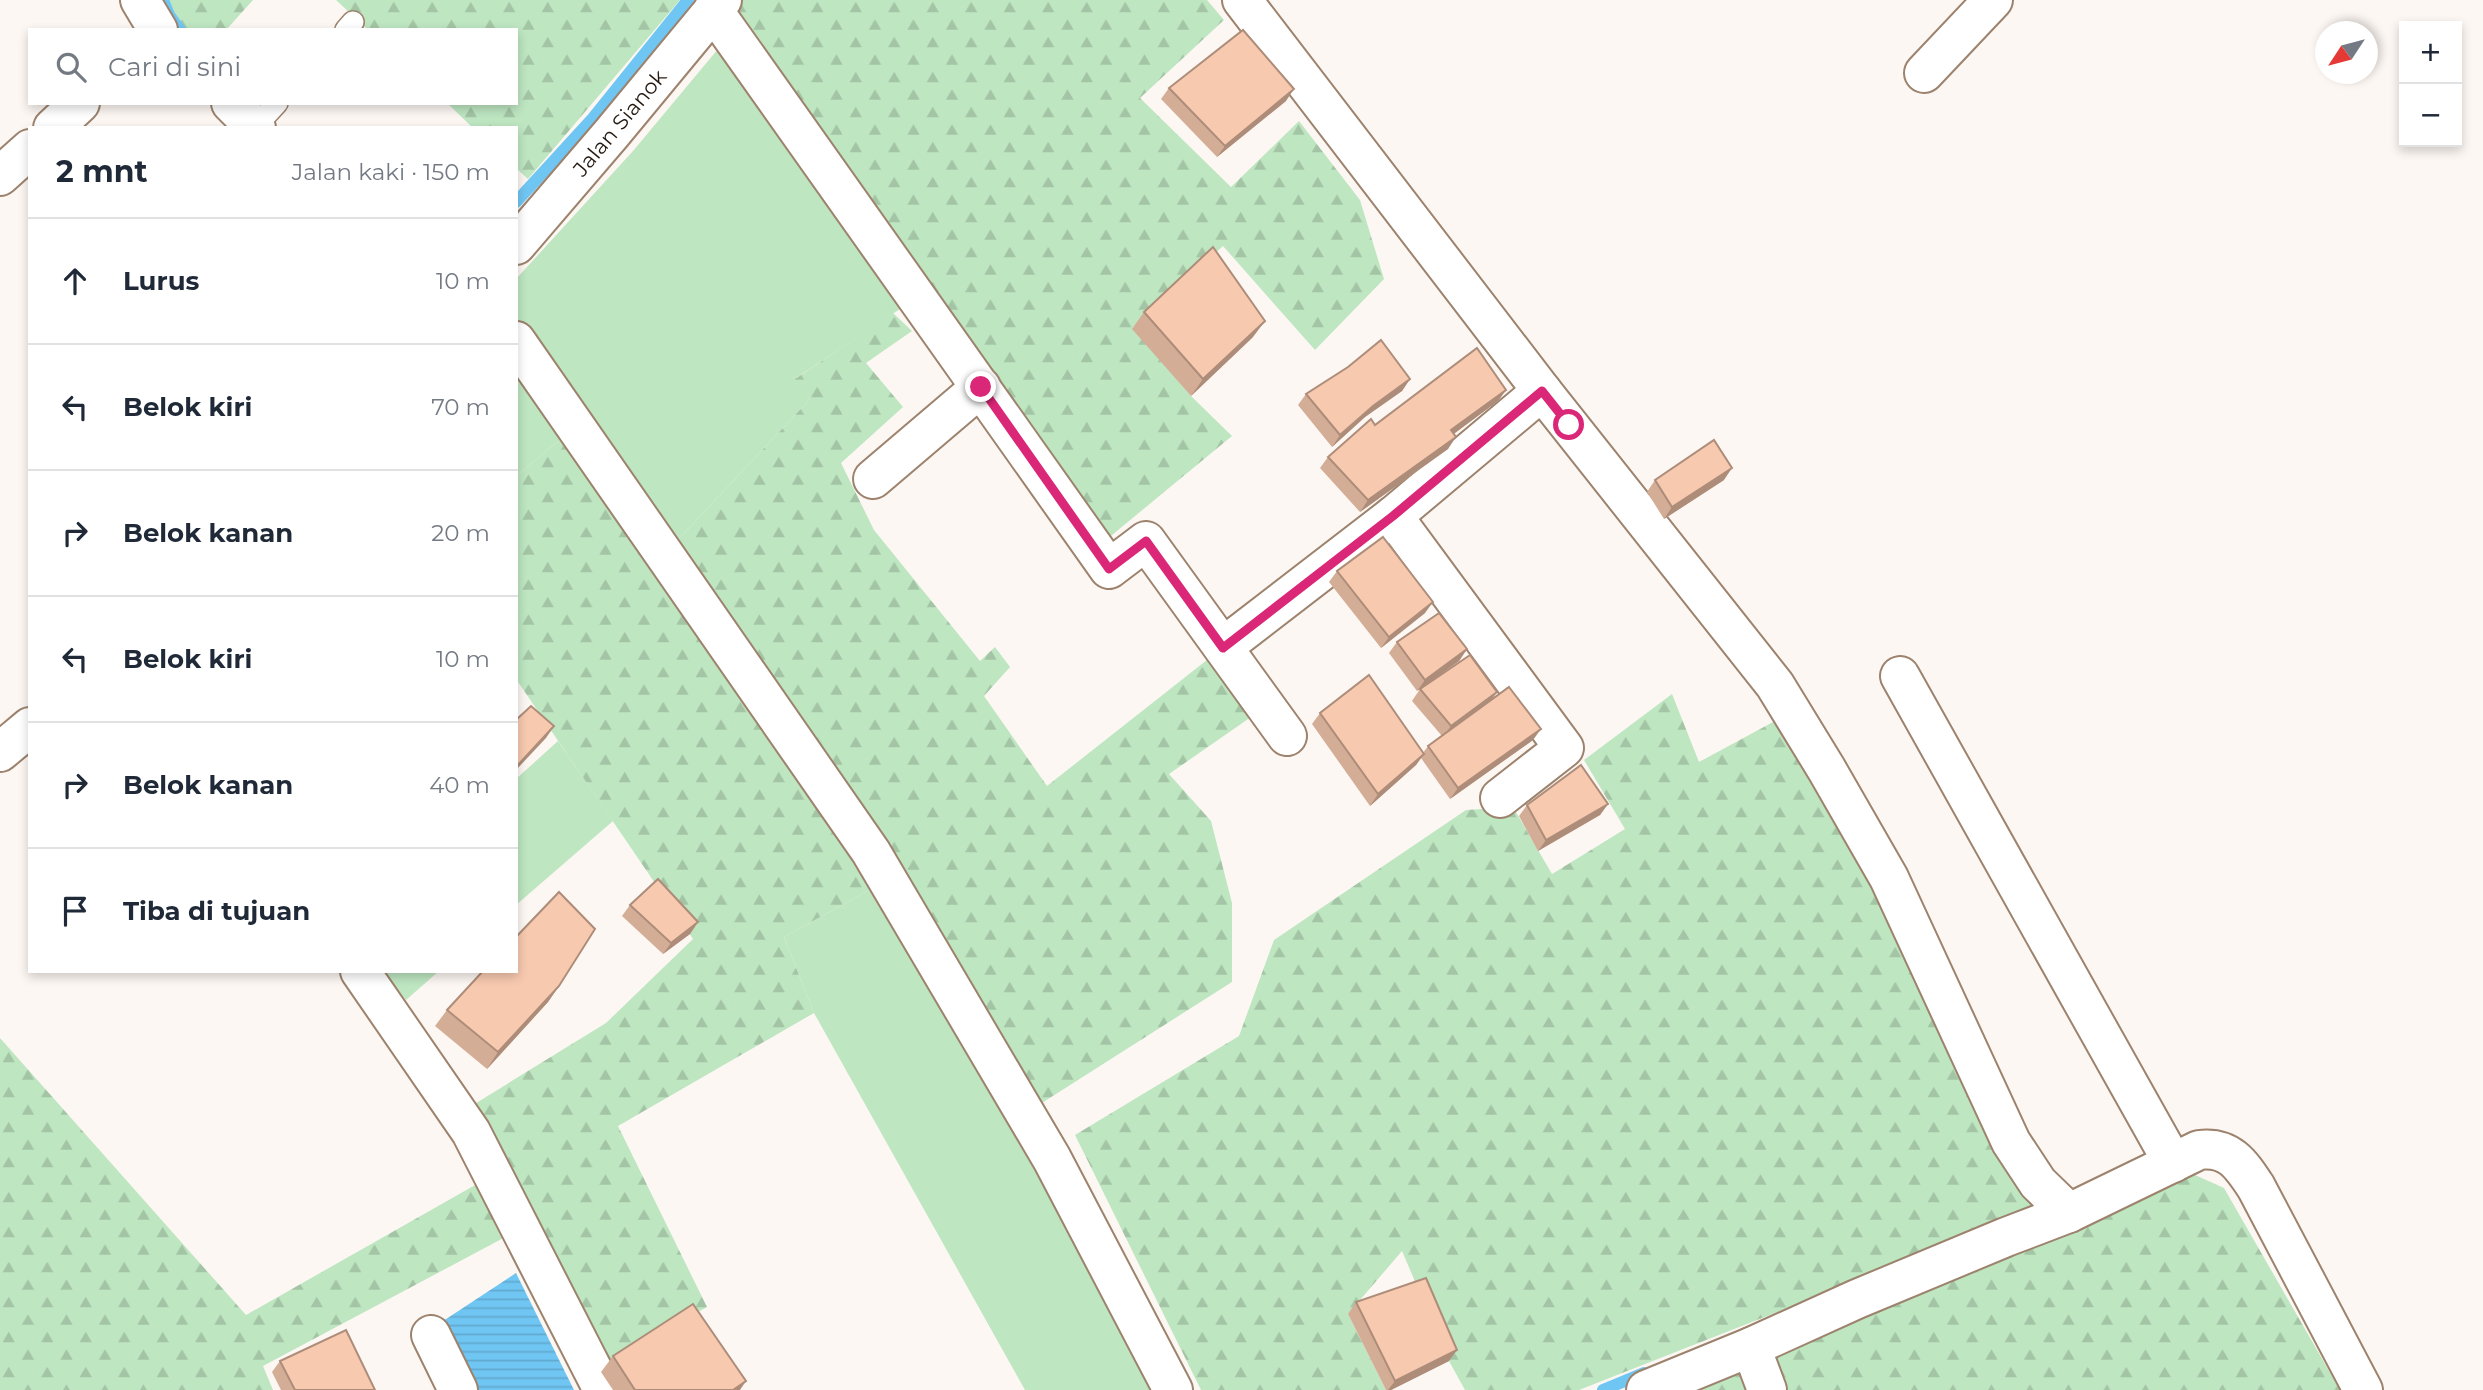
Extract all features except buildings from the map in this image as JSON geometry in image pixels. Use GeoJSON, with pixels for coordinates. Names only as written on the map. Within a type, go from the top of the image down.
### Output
{"type":"FeatureCollection","features":[{"type":"Feature","properties":{"kind":"street"},"geometry":{"type":"LineString","coordinates":[[140,0],[157,28]]}},
{"type":"Feature","properties":{"kind":"street"},"geometry":{"type":"LineString","coordinates":[[1242,0],[1542,391],[1774,685],[1889,878],[2011,1142],[2038,1183],[2069,1213]]}},
{"type":"Feature","properties":{"kind":"street"},"geometry":{"type":"LineString","coordinates":[[1924,73],[1993,0]]}},
{"type":"Feature","properties":{"kind":"street"},"geometry":{"type":"LineString","coordinates":[[718,5],[1109,569],[1146,541],[1287,736]]}},
{"type":"Feature","properties":{"kind":"street","name":"Jalan Sianok"},"geometry":{"type":"LineString","coordinates":[[518,243],[718,5]]}},
{"type":"Feature","properties":{"kind":"street"},"geometry":{"type":"LineString","coordinates":[[55,126],[78,105]]}},
{"type":"Feature","properties":{"kind":"street"},"geometry":{"type":"LineString","coordinates":[[233,105],[255,126]]}},
{"type":"Feature","properties":{"kind":"street"},"geometry":{"type":"LineString","coordinates":[[0,176],[28,151]]}},
{"type":"Feature","properties":{"kind":"street"},"geometry":{"type":"LineString","coordinates":[[518,344],[871,852],[1052,1159],[1173,1390]]}},
{"type":"Feature","properties":{"kind":"street"},"geometry":{"type":"LineString","coordinates":[[873,479],[981,387]]}},
{"type":"Feature","properties":{"kind":"street"},"geometry":{"type":"LineString","coordinates":[[1223,648],[1393,516],[1542,391]]}},
{"type":"Feature","properties":{"kind":"street"},"geometry":{"type":"LineString","coordinates":[[1393,516],[1564,748],[1500,798]]}},
{"type":"Feature","properties":{"kind":"street"},"geometry":{"type":"LineString","coordinates":[[1900,676],[2173,1163]]}},
{"type":"Feature","properties":{"kind":"street"},"geometry":{"type":"LineString","coordinates":[[0,752],[28,729]]}},
{"type":"Feature","properties":{"kind":"street"},"geometry":{"type":"LineString","coordinates":[[361,973],[471,1132],[603,1390]]}},
{"type":"Feature","properties":{"kind":"street"},"geometry":{"type":"LineString","coordinates":[[1646,1390],[1857,1299],[2069,1213],[2199,1150],[2209,1149],[2236,1158],[2256,1186],[2363,1390]]}},
{"type":"Feature","properties":{"kind":"street"},"geometry":{"type":"LineString","coordinates":[[431,1335],[458,1390]]}},
{"type":"Feature","properties":{"kind":"street"},"geometry":{"type":"LineString","coordinates":[[1751,1347],[1767,1390]]}},
{"type":"Feature","properties":{"kind":"lane"},"geometry":{"type":"LineString","coordinates":[[257,126],[275,105]]}},
{"type":"Feature","properties":{"kind":"green space"},"geometry":{"type":"Polygon","coordinates":[[[155,0],[253,0],[228,28],[175,28],[155,0]]]}},
{"type":"Feature","properties":{"kind":"green space"},"geometry":{"type":"Polygon","coordinates":[[[336,0],[680,0],[528,179],[518,170],[518,126],[471,126],[449,105],[518,105],[518,28],[366,28],[336,0]]]}},
{"type":"Feature","properties":{"kind":"green space"},"geometry":{"type":"Polygon","coordinates":[[[739,0],[1207,0],[1224,20],[1140,98],[1231,187],[1299,121],[1360,200],[1384,279],[1315,350],[1223,246],[1133,328],[1191,396],[1232,436],[1106,540],[729,10],[739,0]]]}},
{"type":"Feature","properties":{"kind":"green space"},"geometry":{"type":"Polygon","coordinates":[[[723,43],[909,303],[796,378],[810,399],[674,544],[518,321],[518,277],[633,151],[723,43]]]}},
{"type":"Feature","properties":{"kind":"green space"},"geometry":{"type":"Polygon","coordinates":[[[893,313],[912,331],[866,363],[903,407],[841,463],[874,530],[980,661],[995,647],[1010,667],[984,696],[1047,786],[1212,656],[1251,717],[1169,774],[1211,821],[1232,903],[1232,982],[1034,1108],[674,544],[810,399],[795,379],[893,313]]]}},
{"type":"Feature","properties":{"kind":"green space"},"geometry":{"type":"Polygon","coordinates":[[[518,367],[566,435],[518,474],[518,367]]]}},
{"type":"Feature","properties":{"kind":"green space"},"geometry":{"type":"Polygon","coordinates":[[[566,435],[873,888],[784,937],[814,1013],[618,1126],[707,1307],[602,1366],[468,1108],[606,1023],[693,939],[518,682],[518,474],[566,435]]]}},
{"type":"Feature","properties":{"kind":"green space"},"geometry":{"type":"Polygon","coordinates":[[[1672,694],[1699,762],[1784,716],[1954,1034],[2035,1211],[1579,1390],[1465,1390],[1449,1361],[1402,1251],[1348,1314],[1386,1390],[1201,1390],[1075,1135],[1239,1036],[1274,940],[1466,810],[1513,807],[1552,874],[1625,829],[1584,760],[1672,694]]]}},
{"type":"Feature","properties":{"kind":"green space"},"geometry":{"type":"Polygon","coordinates":[[[558,741],[613,821],[518,903],[518,777],[558,741]]]}},
{"type":"Feature","properties":{"kind":"green space"},"geometry":{"type":"Polygon","coordinates":[[[873,888],[1055,1199],[1157,1390],[1025,1390],[814,1013],[784,937],[873,888]]]}},
{"type":"Feature","properties":{"kind":"green space"},"geometry":{"type":"Polygon","coordinates":[[[385,973],[437,973],[406,1000],[385,973]]]}},
{"type":"Feature","properties":{"kind":"green space"},"geometry":{"type":"Polygon","coordinates":[[[0,1038],[246,1315],[484,1180],[511,1234],[263,1366],[273,1390],[0,1390],[0,1038]]]}},
{"type":"Feature","properties":{"kind":"green space"},"geometry":{"type":"Polygon","coordinates":[[[2184,1170],[2224,1188],[2340,1390],[1777,1390],[1762,1354],[2184,1170]]]}},
{"type":"Feature","properties":{"kind":"green space"},"geometry":{"type":"Polygon","coordinates":[[[1742,1364],[1753,1390],[1677,1390],[1742,1364]]]}},
{"type":"Feature","properties":{"kind":"water"},"geometry":{"type":"Polygon","coordinates":[[[516,1273],[574,1390],[467,1390],[437,1325],[516,1273]]]}},
{"type":"Feature","properties":{"kind":"waterway"},"geometry":{"type":"LineString","coordinates":[[163,0],[179,28]]}},
{"type":"Feature","properties":{"kind":"waterway"},"geometry":{"type":"LineString","coordinates":[[518,200],[593,118],[688,0]]}},
{"type":"Feature","properties":{"kind":"waterway"},"geometry":{"type":"LineString","coordinates":[[1603,1390],[1644,1373]]}},
{"type":"Feature","properties":{"kind":"route"},"geometry":{"type":"LineString","coordinates":[[981,387],[1109,569],[1146,541],[1223,648],[1393,516],[1542,391],[1569,425]]}}]}
